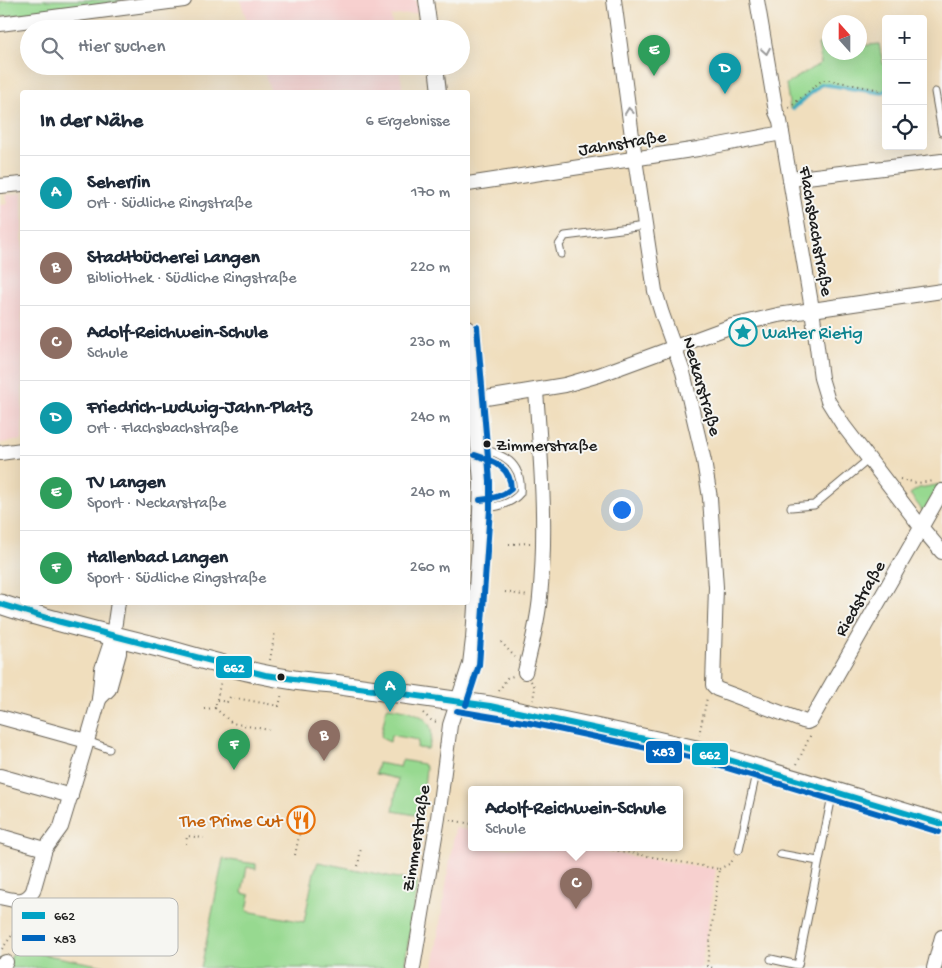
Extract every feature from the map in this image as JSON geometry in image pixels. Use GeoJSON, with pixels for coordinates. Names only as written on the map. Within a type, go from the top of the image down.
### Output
{"type":"FeatureCollection","features":[{"type":"Feature","properties":{"kind":"main road"},"geometry":{"type":"LineString","coordinates":[[0,604],[254,674],[308,683],[333,684],[490,706],[696,750],[942,824]]}},
{"type":"Feature","properties":{"kind":"main road"},"geometry":{"type":"LineString","coordinates":[[201,659],[270,668],[310,676],[333,684]]}},
{"type":"Feature","properties":{"kind":"street"},"geometry":{"type":"LineString","coordinates":[[25,20],[133,3],[184,0]]}},
{"type":"Feature","properties":{"kind":"street"},"geometry":{"type":"LineString","coordinates":[[426,0],[429,20]]}},
{"type":"Feature","properties":{"kind":"street","name":"Neckarstraße"},"geometry":{"type":"LineString","coordinates":[[614,0],[635,159],[658,302],[692,407],[710,498],[716,587],[713,685]]}},
{"type":"Feature","properties":{"kind":"street","name":"Flachsbachstraße"},"geometry":{"type":"LineString","coordinates":[[761,1],[776,112],[780,121],[812,309],[821,378],[828,401],[869,460],[942,552]]}},
{"type":"Feature","properties":{"kind":"street"},"geometry":{"type":"LineString","coordinates":[[0,24],[20,21]]}},
{"type":"Feature","properties":{"kind":"street"},"geometry":{"type":"LineString","coordinates":[[437,75],[439,90]]}},
{"type":"Feature","properties":{"kind":"street","name":"Jahnstraße"},"geometry":{"type":"LineString","coordinates":[[470,184],[635,159],[782,133]]}},
{"type":"Feature","properties":{"kind":"street"},"geometry":{"type":"LineString","coordinates":[[790,179],[942,161]]}},
{"type":"Feature","properties":{"kind":"street"},"geometry":{"type":"LineString","coordinates":[[0,186],[20,184]]}},
{"type":"Feature","properties":{"kind":"street"},"geometry":{"type":"LineString","coordinates":[[471,401],[536,391],[599,375],[732,326],[778,315],[942,291]]}},
{"type":"Feature","properties":{"kind":"street","name":"Zimmerstraße"},"geometry":{"type":"LineString","coordinates":[[413,968],[438,818],[450,725],[470,664],[481,509],[481,482],[471,401],[470,377]]}},
{"type":"Feature","properties":{"kind":"street"},"geometry":{"type":"LineString","coordinates":[[527,674],[540,598],[544,543],[542,471],[536,391]]}},
{"type":"Feature","properties":{"kind":"street"},"geometry":{"type":"LineString","coordinates":[[0,453],[20,450]]}},
{"type":"Feature","properties":{"kind":"street","name":"Riedstraße"},"geometry":{"type":"LineString","coordinates":[[807,722],[811,720],[942,491]]}},
{"type":"Feature","properties":{"kind":"street"},"geometry":{"type":"LineString","coordinates":[[30,897],[45,849],[61,828],[71,796],[99,700],[102,669],[116,636],[118,605]]}},
{"type":"Feature","properties":{"kind":"street"},"geometry":{"type":"LineString","coordinates":[[713,685],[718,689],[807,722]]}},
{"type":"Feature","properties":{"kind":"street"},"geometry":{"type":"LineString","coordinates":[[0,718],[87,741]]}},
{"type":"Feature","properties":{"kind":"street"},"geometry":{"type":"LineString","coordinates":[[0,776],[71,796]]}},
{"type":"Feature","properties":{"kind":"street"},"geometry":{"type":"LineString","coordinates":[[0,836],[45,849]]}},
{"type":"Feature","properties":{"kind":"street"},"geometry":{"type":"LineString","coordinates":[[934,968],[942,937]]}},
{"type":"Feature","properties":{"kind":"lane"},"geometry":{"type":"LineString","coordinates":[[935,92],[942,132]]}},
{"type":"Feature","properties":{"kind":"lane"},"geometry":{"type":"LineString","coordinates":[[561,254],[559,245],[565,236],[645,226]]}},
{"type":"Feature","properties":{"kind":"lane"},"geometry":{"type":"LineString","coordinates":[[478,447],[505,456],[515,468],[520,486],[520,493],[512,500],[496,507],[481,509]]}},
{"type":"Feature","properties":{"kind":"lane"},"geometry":{"type":"LineString","coordinates":[[791,507],[814,505],[869,460]]}},
{"type":"Feature","properties":{"kind":"lane"},"geometry":{"type":"LineString","coordinates":[[87,741],[109,749]]}},
{"type":"Feature","properties":{"kind":"lane"},"geometry":{"type":"LineString","coordinates":[[739,850],[757,768]]}},
{"type":"Feature","properties":{"kind":"lane"},"geometry":{"type":"LineString","coordinates":[[771,959],[798,965],[833,791]]}},
{"type":"Feature","properties":{"kind":"lane"},"geometry":{"type":"LineString","coordinates":[[780,854],[818,861]]}},
{"type":"Feature","properties":{"kind":"path"},"geometry":{"type":"LineString","coordinates":[[776,112],[790,108],[822,80],[880,90]]}},
{"type":"Feature","properties":{"kind":"path"},"geometry":{"type":"LineString","coordinates":[[882,477],[917,483],[942,480]]}},
{"type":"Feature","properties":{"kind":"path"},"geometry":{"type":"LineString","coordinates":[[509,544],[544,543]]}},
{"type":"Feature","properties":{"kind":"path"},"geometry":{"type":"LineString","coordinates":[[505,592],[540,598]]}},
{"type":"Feature","properties":{"kind":"path"},"geometry":{"type":"LineString","coordinates":[[270,668],[270,657],[275,632]]}},
{"type":"Feature","properties":{"kind":"path"},"geometry":{"type":"LineString","coordinates":[[490,706],[507,678],[527,674],[535,687],[532,714]]}},
{"type":"Feature","properties":{"kind":"path"},"geometry":{"type":"LineString","coordinates":[[215,708],[221,677]]}},
{"type":"Feature","properties":{"kind":"path"},"geometry":{"type":"LineString","coordinates":[[696,750],[709,692],[713,685]]}},
{"type":"Feature","properties":{"kind":"path"},"geometry":{"type":"LineString","coordinates":[[217,700],[227,702],[230,697],[280,706],[283,687]]}},
{"type":"Feature","properties":{"kind":"path"},"geometry":{"type":"LineString","coordinates":[[204,709],[215,708],[232,723],[268,730]]}},
{"type":"Feature","properties":{"kind":"path"},"geometry":{"type":"LineString","coordinates":[[790,778],[813,731],[807,722]]}},
{"type":"Feature","properties":{"kind":"path"},"geometry":{"type":"LineString","coordinates":[[438,818],[468,823]]}},
{"type":"Feature","properties":{"kind":"path"},"geometry":{"type":"LineString","coordinates":[[296,855],[300,831]]}},
{"type":"Feature","properties":{"kind":"path"},"geometry":{"type":"LineString","coordinates":[[186,844],[187,836],[204,838]]}},
{"type":"Feature","properties":{"kind":"path"},"geometry":{"type":"LineString","coordinates":[[358,866],[361,848]]}},
{"type":"Feature","properties":{"kind":"path"},"geometry":{"type":"LineString","coordinates":[[619,851],[718,869],[731,863],[739,850]]}},
{"type":"Feature","properties":{"kind":"path"},"geometry":{"type":"LineString","coordinates":[[713,968],[706,966],[718,869]]}},
{"type":"Feature","properties":{"kind":"path"},"geometry":{"type":"LineString","coordinates":[[2,960],[12,934]]}},
{"type":"Feature","properties":{"kind":"shaded area"},"geometry":{"type":"Polygon","coordinates":[[[240,0],[416,0],[418,13],[391,16],[392,20],[247,20],[240,0]]]}},
{"type":"Feature","properties":{"kind":"shaded area"},"geometry":{"type":"Polygon","coordinates":[[[265,75],[400,75],[403,90],[270,90],[265,75]]]}},
{"type":"Feature","properties":{"kind":"shaded area"},"geometry":{"type":"Polygon","coordinates":[[[20,193],[20,440],[0,443],[0,205],[7,204],[6,195],[20,193]]]}},
{"type":"Feature","properties":{"kind":"shaded area"},"geometry":{"type":"Polygon","coordinates":[[[455,828],[468,830],[468,851],[599,851],[716,869],[701,968],[433,968],[455,828]]]}},
{"type":"Feature","properties":{"kind":"green space"},"geometry":{"type":"Polygon","coordinates":[[[14,0],[122,0],[120,2],[0,17],[0,2],[14,0]]]}},
{"type":"Feature","properties":{"kind":"green space"},"geometry":{"type":"Polygon","coordinates":[[[818,44],[822,44],[822,60],[867,60],[867,45],[879,44],[882,59],[882,91],[821,83],[790,109],[786,84],[821,63],[818,44]]]}},
{"type":"Feature","properties":{"kind":"green space"},"geometry":{"type":"Polygon","coordinates":[[[942,484],[925,514],[910,494],[919,488],[942,484]]]}},
{"type":"Feature","properties":{"kind":"green space"},"geometry":{"type":"Polygon","coordinates":[[[388,707],[415,713],[428,722],[431,729],[431,738],[428,749],[417,748],[418,740],[391,735],[390,742],[381,736],[388,707]]]}},
{"type":"Feature","properties":{"kind":"green space"},"geometry":{"type":"Polygon","coordinates":[[[402,760],[423,764],[426,768],[421,816],[393,811],[398,779],[376,774],[378,763],[400,767],[402,760]]]}},
{"type":"Feature","properties":{"kind":"green space"},"geometry":{"type":"Polygon","coordinates":[[[223,859],[256,864],[256,869],[247,867],[242,893],[250,895],[247,911],[304,922],[314,872],[318,862],[418,882],[404,968],[201,968],[223,859]]]}},
{"type":"Feature","properties":{"kind":"green space"},"geometry":{"type":"Polygon","coordinates":[[[12,955],[52,956],[114,968],[4,968],[12,955]]]}},
{"type":"Feature","properties":{"kind":"waterway"},"geometry":{"type":"LineString","coordinates":[[793,109],[821,84],[882,93]]}},
{"type":"Feature","properties":{"kind":"transit line","name":"X83"},"geometry":{"type":"LineString","coordinates":[[466,705],[479,665],[490,509],[490,481],[477,327]]}},
{"type":"Feature","properties":{"kind":"transit line","name":"X83"},"geometry":{"type":"LineString","coordinates":[[475,455],[489,460],[505,470],[511,489],[500,496],[480,500]]}},
{"type":"Feature","properties":{"kind":"transit line","name":"662"},"geometry":{"type":"LineString","coordinates":[[0,604],[57,621],[265,675],[490,706],[696,750],[942,824]]}},
{"type":"Feature","properties":{"kind":"transit line","name":"X83"},"geometry":{"type":"LineString","coordinates":[[457,711],[530,723],[694,758],[939,832]]}},
{"type":"Feature","properties":{"kind":"place","name":"TV Langen"},"geometry":{"type":"Point","coordinates":[654,76]}},
{"type":"Feature","properties":{"kind":"place","name":"Friedrich-Ludwig-Jahn-Platz"},"geometry":{"type":"Point","coordinates":[725,94]}},
{"type":"Feature","properties":{"kind":"place","name":"Walter Rietig"},"geometry":{"type":"Point","coordinates":[743,332]}},
{"type":"Feature","properties":{"kind":"place","name":"Zimmerstraße"},"geometry":{"type":"Point","coordinates":[487,444]}},
{"type":"Feature","properties":{"kind":"place","name":"Seher/in"},"geometry":{"type":"Point","coordinates":[390,712]}},
{"type":"Feature","properties":{"kind":"place","name":"Stadtbücherei Langen"},"geometry":{"type":"Point","coordinates":[324,761]}},
{"type":"Feature","properties":{"kind":"place","name":"Hallenbad Langen"},"geometry":{"type":"Point","coordinates":[234,770]}},
{"type":"Feature","properties":{"kind":"place","name":"The Prime Cut"},"geometry":{"type":"Point","coordinates":[301,820]}},
{"type":"Feature","properties":{"kind":"place","name":"Adolf-Reichwein-Schule"},"geometry":{"type":"Point","coordinates":[576,909]}}]}
